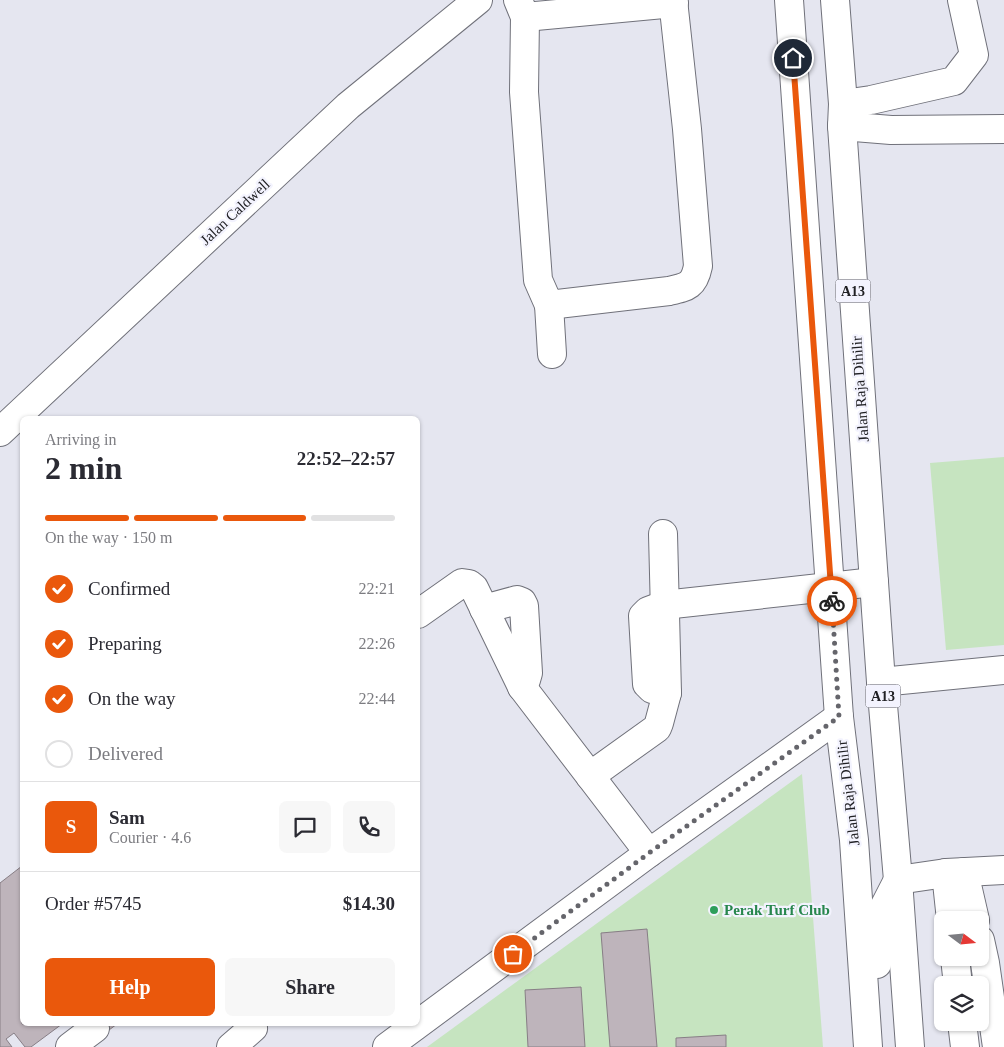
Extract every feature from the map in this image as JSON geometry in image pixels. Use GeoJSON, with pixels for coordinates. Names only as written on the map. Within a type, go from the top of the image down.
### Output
{"type":"FeatureCollection","features":[{"type":"Feature","properties":{"kind":"main road","name":"Jalan Caldwell"},"geometry":{"type":"LineString","coordinates":[[0,432],[348,106],[478,0]]}},
{"type":"Feature","properties":{"kind":"main road","name":"Jalan Raja Dihilir"},"geometry":{"type":"LineString","coordinates":[[789,0],[839,717],[854,840],[868,1047]]}},
{"type":"Feature","properties":{"kind":"main road","name":"Jalan Raja Dihilir"},"geometry":{"type":"LineString","coordinates":[[835,0],[881,682],[910,1047]]}},
{"type":"Feature","properties":{"kind":"main road"},"geometry":{"type":"LineString","coordinates":[[842,115],[871,100],[954,81],[974,55],[962,0]]}},
{"type":"Feature","properties":{"kind":"main road"},"geometry":{"type":"LineString","coordinates":[[549,305],[668,292],[687,287],[696,278],[698,266],[687,128],[674,2],[522,9],[524,92],[538,280],[549,305],[552,354]]}},
{"type":"Feature","properties":{"kind":"main road"},"geometry":{"type":"LineString","coordinates":[[842,115],[891,130],[1004,129]]}},
{"type":"Feature","properties":{"kind":"main road"},"geometry":{"type":"LineString","coordinates":[[590,776],[657,728],[666,693],[663,534]]}},
{"type":"Feature","properties":{"kind":"main road"},"geometry":{"type":"LineString","coordinates":[[664,605],[874,582]]}},
{"type":"Feature","properties":{"kind":"main road"},"geometry":{"type":"LineString","coordinates":[[420,613],[462,583],[469,584],[474,588],[522,687],[649,853]]}},
{"type":"Feature","properties":{"kind":"main road"},"geometry":{"type":"LineString","coordinates":[[484,609],[517,600],[522,602],[524,606],[528,673],[522,687]]}},
{"type":"Feature","properties":{"kind":"main road"},"geometry":{"type":"LineString","coordinates":[[881,682],[1004,670]]}},
{"type":"Feature","properties":{"kind":"main road"},"geometry":{"type":"LineString","coordinates":[[420,1018],[839,717]]}},
{"type":"Feature","properties":{"kind":"main road"},"geometry":{"type":"LineString","coordinates":[[873,1047],[879,916],[898,880],[955,873],[1004,870]]}},
{"type":"Feature","properties":{"kind":"main road"},"geometry":{"type":"LineString","coordinates":[[952,911],[955,873]]}},
{"type":"Feature","properties":{"kind":"main road"},"geometry":{"type":"LineString","coordinates":[[955,873],[971,911]]}},
{"type":"Feature","properties":{"kind":"main road"},"geometry":{"type":"LineString","coordinates":[[985,966],[997,1047]]}},
{"type":"Feature","properties":{"kind":"main road"},"geometry":{"type":"LineString","coordinates":[[230,1047],[254,1028],[253,1026]]}},
{"type":"Feature","properties":{"kind":"main road"},"geometry":{"type":"LineString","coordinates":[[387,1047],[411,1026]]}},
{"type":"Feature","properties":{"kind":"main road"},"geometry":{"type":"LineString","coordinates":[[70,1047],[95,1028]]}},
{"type":"Feature","properties":{"kind":"main road"},"geometry":{"type":"LineString","coordinates":[[963,1031],[965,1047]]}},
{"type":"Feature","properties":{"kind":"green space"},"geometry":{"type":"Polygon","coordinates":[[[1004,457],[1004,645],[946,650],[930,463],[1004,457]]]}},
{"type":"Feature","properties":{"kind":"green space","name":"Perak Turf Club"},"geometry":{"type":"Polygon","coordinates":[[[802,774],[823,1047],[427,1047],[802,774]]]}},
{"type":"Feature","properties":{"kind":"building"},"geometry":{"type":"Polygon","coordinates":[[[20,868],[20,1026],[59,1026],[31,1047],[25,1047],[14,1033],[6,1039],[12,1047],[0,1047],[0,883],[20,868]]]}},
{"type":"Feature","properties":{"kind":"building"},"geometry":{"type":"Polygon","coordinates":[[[647,929],[657,1047],[610,1047],[601,933],[647,929]]]}},
{"type":"Feature","properties":{"kind":"building"},"geometry":{"type":"Polygon","coordinates":[[[581,987],[585,1047],[528,1047],[525,990],[581,987]]]}},
{"type":"Feature","properties":{"kind":"building"},"geometry":{"type":"Polygon","coordinates":[[[94,1026],[114,1026],[101,1036],[94,1026]]]}},
{"type":"Feature","properties":{"kind":"building"},"geometry":{"type":"Polygon","coordinates":[[[726,1035],[726,1047],[676,1047],[676,1038],[726,1035]]]}},
{"type":"Feature","properties":{"kind":"way so far"},"geometry":{"type":"LineString","coordinates":[[513,954],[649,853],[839,717],[832,601]]}},
{"type":"Feature","properties":{"kind":"place","name":"Perak Turf Club"},"geometry":{"type":"Point","coordinates":[714,910]}},
{"type":"Feature","properties":{"kind":"route"},"geometry":{"type":"LineString","coordinates":[[793,58],[832,601]]}}]}
